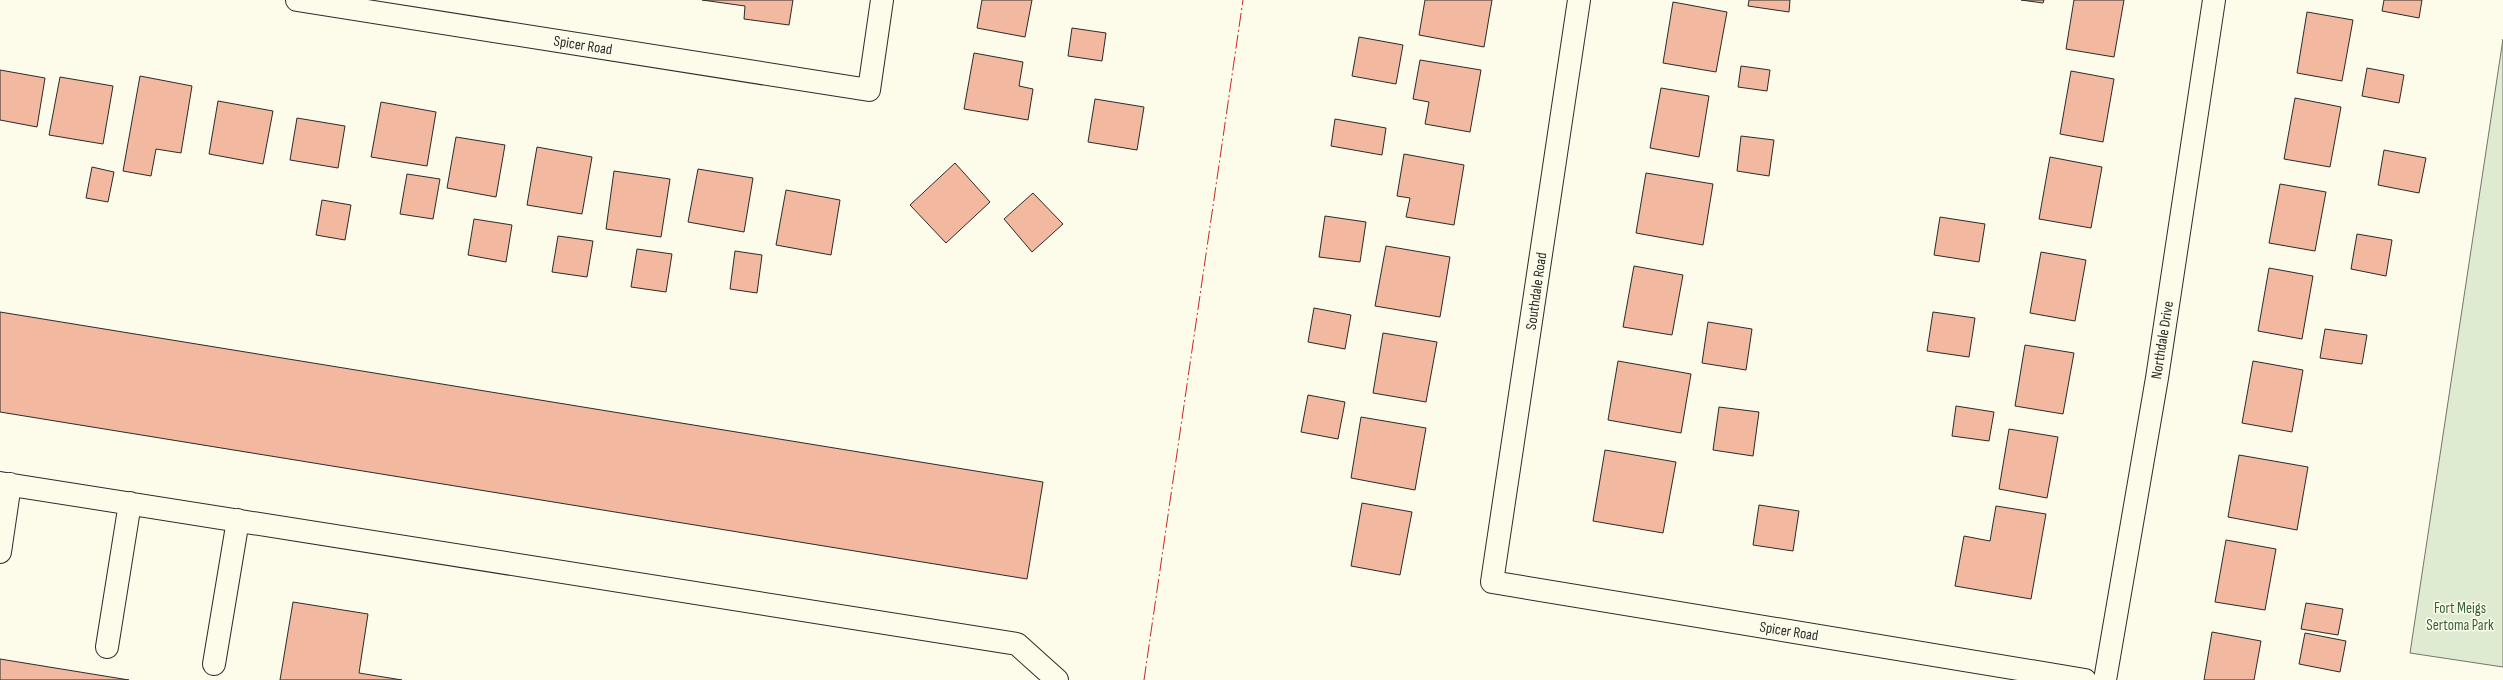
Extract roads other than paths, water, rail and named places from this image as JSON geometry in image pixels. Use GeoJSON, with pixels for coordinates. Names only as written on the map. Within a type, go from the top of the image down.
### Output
{"type":"FeatureCollection","features":[{"type":"Feature","properties":{"kind":"street","name":"Spicer Road"},"geometry":{"type":"LineString","coordinates":[[297,0],[331,3],[869,90],[882,0]]}},
{"type":"Feature","properties":{"kind":"street","name":"Southdale Road"},"geometry":{"type":"LineString","coordinates":[[1492,582],[1579,0]]}},
{"type":"Feature","properties":{"kind":"street","name":"Northdale Drive"},"geometry":{"type":"LineString","coordinates":[[2105,680],[2157,378],[2214,0]]}},
{"type":"Feature","properties":{"kind":"street"},"geometry":{"type":"LineString","coordinates":[[0,552],[5,483],[1017,644],[1057,680]]}},
{"type":"Feature","properties":{"kind":"street"},"geometry":{"type":"LineString","coordinates":[[107,647],[130,503]]}},
{"type":"Feature","properties":{"kind":"street"},"geometry":{"type":"LineString","coordinates":[[214,664],[238,520]]}},
{"type":"Feature","properties":{"kind":"street","name":"Spicer Road"},"geometry":{"type":"LineString","coordinates":[[1492,582],[2086,680]]}},
{"type":"Feature","properties":{"kind":"park label","name":"Fort Meigs Sertoma Park"},"geometry":{"type":"Point","coordinates":[2460,616]}}]}
